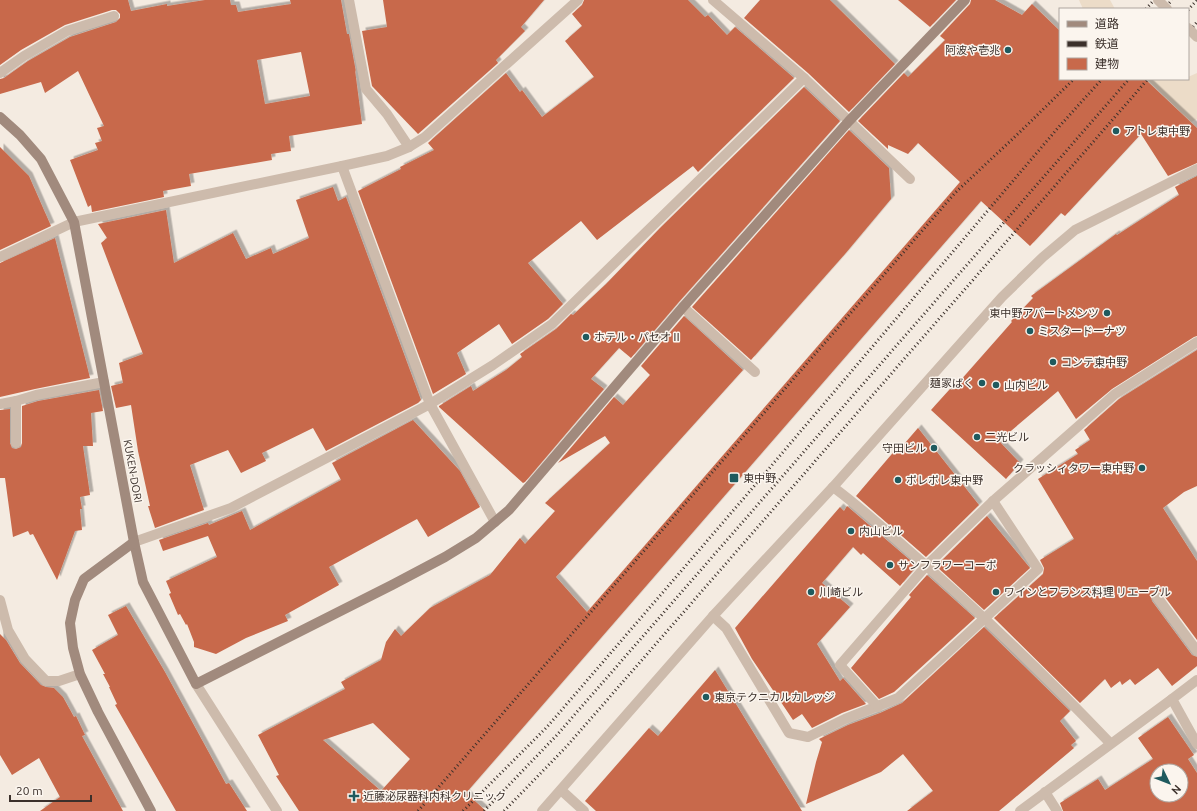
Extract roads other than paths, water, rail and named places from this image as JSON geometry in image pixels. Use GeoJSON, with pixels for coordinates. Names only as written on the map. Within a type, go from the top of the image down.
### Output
{"type":"FeatureCollection","features":[{"type":"Feature","properties":{"kind":"street"},"geometry":{"type":"LineString","coordinates":[[349,0],[366,89],[387,114],[409,147]]}},
{"type":"Feature","properties":{"kind":"street"},"geometry":{"type":"LineString","coordinates":[[0,257],[74,222],[387,156],[409,147],[425,137],[578,0]]}},
{"type":"Feature","properties":{"kind":"street"},"geometry":{"type":"LineString","coordinates":[[713,0],[804,78],[910,179]]}},
{"type":"Feature","properties":{"kind":"street"},"geometry":{"type":"LineString","coordinates":[[277,811],[196,684],[438,561],[476,538],[509,510],[683,307],[849,121],[965,0]]}},
{"type":"Feature","properties":{"kind":"street"},"geometry":{"type":"LineString","coordinates":[[1158,0],[1166,8]]}},
{"type":"Feature","properties":{"kind":"street"},"geometry":{"type":"LineString","coordinates":[[0,73],[24,56],[67,31],[114,16]]}},
{"type":"Feature","properties":{"kind":"street"},"geometry":{"type":"LineString","coordinates":[[1189,29],[1197,37]]}},
{"type":"Feature","properties":{"kind":"street"},"geometry":{"type":"LineString","coordinates":[[151,811],[98,712],[80,674],[70,623],[75,600],[84,579],[134,542],[231,508],[430,404],[493,365],[552,324],[804,78]]}},
{"type":"Feature","properties":{"kind":"street","name":"KUKEN-DORI"},"geometry":{"type":"LineString","coordinates":[[0,117],[20,135],[41,159],[74,222],[134,542],[143,582],[196,684]]}},
{"type":"Feature","properties":{"kind":"street"},"geometry":{"type":"LineString","coordinates":[[342,166],[430,404],[495,522]]}},
{"type":"Feature","properties":{"kind":"street"},"geometry":{"type":"LineString","coordinates":[[542,811],[713,616],[833,487],[1002,297],[1043,257],[1076,230],[1197,169]]}},
{"type":"Feature","properties":{"kind":"street"},"geometry":{"type":"LineString","coordinates":[[683,307],[755,372]]}},
{"type":"Feature","properties":{"kind":"street"},"geometry":{"type":"LineString","coordinates":[[878,707],[840,665],[926,566],[993,501],[1115,394],[1197,342]]}},
{"type":"Feature","properties":{"kind":"street"},"geometry":{"type":"LineString","coordinates":[[0,404],[36,395],[104,382]]}},
{"type":"Feature","properties":{"kind":"street"},"geometry":{"type":"LineString","coordinates":[[16,401],[16,443]]}},
{"type":"Feature","properties":{"kind":"street"},"geometry":{"type":"LineString","coordinates":[[833,487],[926,566],[984,618],[1058,688],[1110,743]]}},
{"type":"Feature","properties":{"kind":"street"},"geometry":{"type":"LineString","coordinates":[[713,616],[726,628],[789,733],[808,737],[845,719],[898,698],[1038,569],[993,501]]}},
{"type":"Feature","properties":{"kind":"street"},"geometry":{"type":"LineString","coordinates":[[1157,598],[1197,651]]}},
{"type":"Feature","properties":{"kind":"street"},"geometry":{"type":"LineString","coordinates":[[0,600],[8,630],[25,659],[46,681],[59,681],[80,674]]}},
{"type":"Feature","properties":{"kind":"street"},"geometry":{"type":"LineString","coordinates":[[1020,811],[1197,680]]}},
{"type":"Feature","properties":{"kind":"street"},"geometry":{"type":"LineString","coordinates":[[1172,698],[1197,744]]}},
{"type":"Feature","properties":{"kind":"street"},"geometry":{"type":"LineString","coordinates":[[561,790],[584,811]]}},
{"type":"Feature","properties":{"kind":"street"},"geometry":{"type":"LineString","coordinates":[[1045,792],[1057,811]]}},
{"type":"Feature","properties":{"kind":"railway"},"geometry":{"type":"LineString","coordinates":[[1147,8],[1154,0]]}},
{"type":"Feature","properties":{"kind":"railway"},"geometry":{"type":"LineString","coordinates":[[1165,8],[1172,0]]}},
{"type":"Feature","properties":{"kind":"railway"},"geometry":{"type":"LineString","coordinates":[[1189,9],[1197,0]]}},
{"type":"Feature","properties":{"kind":"railway"},"geometry":{"type":"LineString","coordinates":[[1189,32],[1197,22]]}},
{"type":"Feature","properties":{"kind":"railway"},"geometry":{"type":"LineString","coordinates":[[418,811],[955,193],[1073,80]]}},
{"type":"Feature","properties":{"kind":"railway"},"geometry":{"type":"LineString","coordinates":[[463,811],[547,727],[750,491],[1057,129],[1101,80]]}},
{"type":"Feature","properties":{"kind":"railway"},"geometry":{"type":"LineString","coordinates":[[484,811],[556,736],[1128,80]]}},
{"type":"Feature","properties":{"kind":"railway"},"geometry":{"type":"LineString","coordinates":[[504,811],[567,746],[1147,80]]}},
{"type":"Feature","properties":{"kind":"place","name":"阿波や壱兆"},"geometry":{"type":"Point","coordinates":[1008,50]}},
{"type":"Feature","properties":{"kind":"place","name":"アトレ東中野"},"geometry":{"type":"Point","coordinates":[1116,131]}},
{"type":"Feature","properties":{"kind":"place","name":"東中野アパートメンツ"},"geometry":{"type":"Point","coordinates":[1107,313]}},
{"type":"Feature","properties":{"kind":"place","name":"ミスタードーナツ"},"geometry":{"type":"Point","coordinates":[1030,331]}},
{"type":"Feature","properties":{"kind":"place","name":"ホテル・パセオⅡ"},"geometry":{"type":"Point","coordinates":[586,337]}},
{"type":"Feature","properties":{"kind":"place","name":"コンテ東中野"},"geometry":{"type":"Point","coordinates":[1053,362]}},
{"type":"Feature","properties":{"kind":"place","name":"麺家ばく"},"geometry":{"type":"Point","coordinates":[982,383]}},
{"type":"Feature","properties":{"kind":"place","name":"山内ビル"},"geometry":{"type":"Point","coordinates":[996,385]}},
{"type":"Feature","properties":{"kind":"place","name":"二光ビル"},"geometry":{"type":"Point","coordinates":[977,437]}},
{"type":"Feature","properties":{"kind":"place","name":"守田ビル"},"geometry":{"type":"Point","coordinates":[934,448]}},
{"type":"Feature","properties":{"kind":"place","name":"クラッシィタワー東中野"},"geometry":{"type":"Point","coordinates":[1142,468]}},
{"type":"Feature","properties":{"kind":"place","name":"東中野"},"geometry":{"type":"Point","coordinates":[734,478]}},
{"type":"Feature","properties":{"kind":"place","name":"ポレポレ東中野"},"geometry":{"type":"Point","coordinates":[898,480]}},
{"type":"Feature","properties":{"kind":"place","name":"内山ビル"},"geometry":{"type":"Point","coordinates":[851,531]}},
{"type":"Feature","properties":{"kind":"place","name":"サンフラワーコーポ"},"geometry":{"type":"Point","coordinates":[890,565]}},
{"type":"Feature","properties":{"kind":"place","name":"川崎ビル"},"geometry":{"type":"Point","coordinates":[811,592]}},
{"type":"Feature","properties":{"kind":"place","name":"ワインとフランス料理 リエーブル"},"geometry":{"type":"Point","coordinates":[996,592]}},
{"type":"Feature","properties":{"kind":"place","name":"東京テクニカルカレッジ"},"geometry":{"type":"Point","coordinates":[706,697]}},
{"type":"Feature","properties":{"kind":"place","name":"近藤泌尿器科内科クリニック"},"geometry":{"type":"Point","coordinates":[354,796]}}]}
